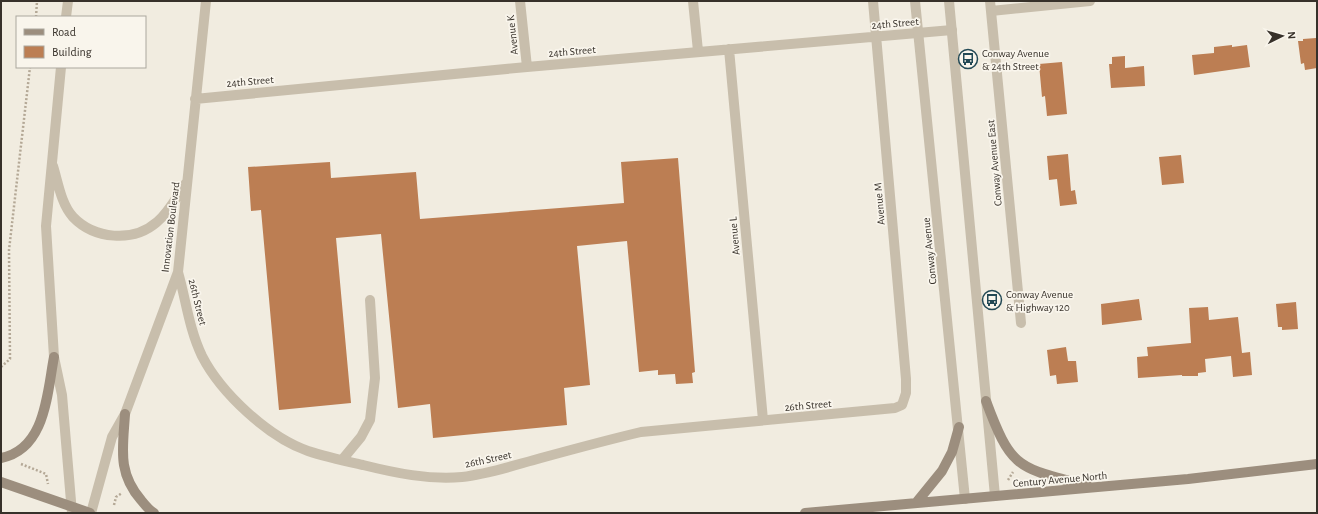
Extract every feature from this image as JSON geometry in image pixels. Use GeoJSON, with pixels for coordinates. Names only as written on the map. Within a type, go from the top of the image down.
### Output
{"type":"FeatureCollection","features":[{"type":"Feature","properties":{"kind":"main road"},"geometry":{"type":"LineString","coordinates":[[1,458],[10,456],[24,446],[37,429],[46,406],[54,357]]}},
{"type":"Feature","properties":{"kind":"main road"},"geometry":{"type":"LineString","coordinates":[[986,401],[1008,452],[1020,463],[1042,474],[1093,488]]}},
{"type":"Feature","properties":{"kind":"main road"},"geometry":{"type":"LineString","coordinates":[[126,414],[122,455],[127,480],[138,497],[154,513]]}},
{"type":"Feature","properties":{"kind":"main road"},"geometry":{"type":"LineString","coordinates":[[916,503],[942,471],[952,452],[959,427]]}},
{"type":"Feature","properties":{"kind":"main road","name":"Century Avenue North"},"geometry":{"type":"LineString","coordinates":[[805,513],[1093,488],[1317,464]]}},
{"type":"Feature","properties":{"kind":"main road"},"geometry":{"type":"LineString","coordinates":[[1,482],[72,510],[91,513]]}},
{"type":"Feature","properties":{"kind":"street"},"geometry":{"type":"LineString","coordinates":[[66,16],[68,1]]}},
{"type":"Feature","properties":{"kind":"street","name":"Innovation Boulevard"},"geometry":{"type":"LineString","coordinates":[[91,513],[112,437],[126,414],[178,272],[206,1]]}},
{"type":"Feature","properties":{"kind":"street","name":"Avenue K"},"geometry":{"type":"LineString","coordinates":[[520,1],[527,67]]}},
{"type":"Feature","properties":{"kind":"street"},"geometry":{"type":"LineString","coordinates":[[693,1],[698,51]]}},
{"type":"Feature","properties":{"kind":"street","name":"Avenue M"},"geometry":{"type":"LineString","coordinates":[[873,1],[906,379],[906,393],[902,405]]}},
{"type":"Feature","properties":{"kind":"street","name":"Conway Avenue"},"geometry":{"type":"LineString","coordinates":[[915,1],[959,427],[965,499]]}},
{"type":"Feature","properties":{"kind":"street"},"geometry":{"type":"LineString","coordinates":[[949,1],[995,496]]}},
{"type":"Feature","properties":{"kind":"street"},"geometry":{"type":"LineString","coordinates":[[991,6],[1090,1]]}},
{"type":"Feature","properties":{"kind":"street","name":"Conway Avenue East"},"geometry":{"type":"LineString","coordinates":[[991,6],[1021,322]]}},
{"type":"Feature","properties":{"kind":"street","name":"24th Street"},"geometry":{"type":"LineString","coordinates":[[195,98],[698,51],[952,30]]}},
{"type":"Feature","properties":{"kind":"street","name":"Avenue L"},"geometry":{"type":"LineString","coordinates":[[729,49],[763,420]]}},
{"type":"Feature","properties":{"kind":"street"},"geometry":{"type":"LineString","coordinates":[[61,68],[51,160],[46,226],[54,357],[62,395],[72,510]]}},
{"type":"Feature","properties":{"kind":"street"},"geometry":{"type":"LineString","coordinates":[[51,160],[64,201],[73,216],[90,228],[108,236],[142,232],[157,222],[187,181]]}},
{"type":"Feature","properties":{"kind":"street","name":"26th Street"},"geometry":{"type":"LineString","coordinates":[[178,272],[185,296],[189,322],[202,356],[234,400],[252,417],[276,434],[307,451],[391,472],[428,477],[461,477],[495,471],[602,441],[641,432],[832,415],[895,408],[902,405]]}},
{"type":"Feature","properties":{"kind":"street"},"geometry":{"type":"LineString","coordinates":[[342,460],[361,437],[370,420],[375,378],[370,300]]}},
{"type":"Feature","properties":{"kind":"path"},"geometry":{"type":"LineString","coordinates":[[36,16],[37,1]]}},
{"type":"Feature","properties":{"kind":"path"},"geometry":{"type":"LineString","coordinates":[[1,367],[10,359],[9,250],[30,68]]}},
{"type":"Feature","properties":{"kind":"path"},"geometry":{"type":"LineString","coordinates":[[17,462],[46,474],[48,484]]}},
{"type":"Feature","properties":{"kind":"path"},"geometry":{"type":"LineString","coordinates":[[1008,480],[1014,470]]}},
{"type":"Feature","properties":{"kind":"building"},"geometry":{"type":"Polygon","coordinates":[[[1316,38],[1317,68],[1305,70],[1304,63],[1301,64],[1298,41],[1316,38]]]}},
{"type":"Feature","properties":{"kind":"building"},"geometry":{"type":"Polygon","coordinates":[[[1232,45],[1232,47],[1247,45],[1250,67],[1194,75],[1192,55],[1214,53],[1214,47],[1232,45]]]}},
{"type":"Feature","properties":{"kind":"building"},"geometry":{"type":"Polygon","coordinates":[[[1125,56],[1125,68],[1144,66],[1145,86],[1111,88],[1109,64],[1112,64],[1112,57],[1125,56]]]}},
{"type":"Feature","properties":{"kind":"building"},"geometry":{"type":"Polygon","coordinates":[[[1062,62],[1067,114],[1047,116],[1045,96],[1042,97],[1039,64],[1062,62]]]}},
{"type":"Feature","properties":{"kind":"building"},"geometry":{"type":"Polygon","coordinates":[[[1068,154],[1071,191],[1075,190],[1077,204],[1060,206],[1057,179],[1049,180],[1047,156],[1068,154]]]}},
{"type":"Feature","properties":{"kind":"building"},"geometry":{"type":"Polygon","coordinates":[[[1181,155],[1184,183],[1162,185],[1159,157],[1181,155]]]}},
{"type":"Feature","properties":{"kind":"building"},"geometry":{"type":"Polygon","coordinates":[[[678,158],[695,372],[692,373],[693,383],[676,384],[675,374],[658,375],[658,370],[639,372],[627,241],[577,246],[590,385],[564,388],[567,425],[433,438],[430,404],[398,408],[381,234],[336,238],[351,403],[279,410],[261,210],[251,211],[248,167],[330,162],[331,178],[416,172],[420,219],[624,203],[621,162],[678,158]]]}},
{"type":"Feature","properties":{"kind":"building"},"geometry":{"type":"Polygon","coordinates":[[[1139,299],[1142,320],[1102,325],[1101,304],[1139,299]]]}},
{"type":"Feature","properties":{"kind":"building"},"geometry":{"type":"Polygon","coordinates":[[[1296,302],[1298,329],[1282,330],[1282,327],[1278,327],[1276,304],[1296,302]]]}},
{"type":"Feature","properties":{"kind":"building"},"geometry":{"type":"Polygon","coordinates":[[[1208,307],[1209,320],[1238,317],[1242,353],[1250,352],[1252,375],[1233,377],[1231,356],[1205,359],[1206,372],[1198,373],[1198,376],[1182,375],[1138,378],[1137,357],[1148,356],[1147,347],[1191,343],[1189,308],[1208,307]]]}},
{"type":"Feature","properties":{"kind":"building"},"geometry":{"type":"Polygon","coordinates":[[[1066,347],[1068,361],[1076,361],[1078,382],[1057,384],[1056,375],[1050,376],[1047,350],[1066,347]]]}},
{"type":"Feature","properties":{"kind":"place","name":"Conway Avenue & 24th Street"},"geometry":{"type":"Point","coordinates":[968,59]}},
{"type":"Feature","properties":{"kind":"place","name":"Conway Avenue & Highway 120"},"geometry":{"type":"Point","coordinates":[992,300]}}]}
